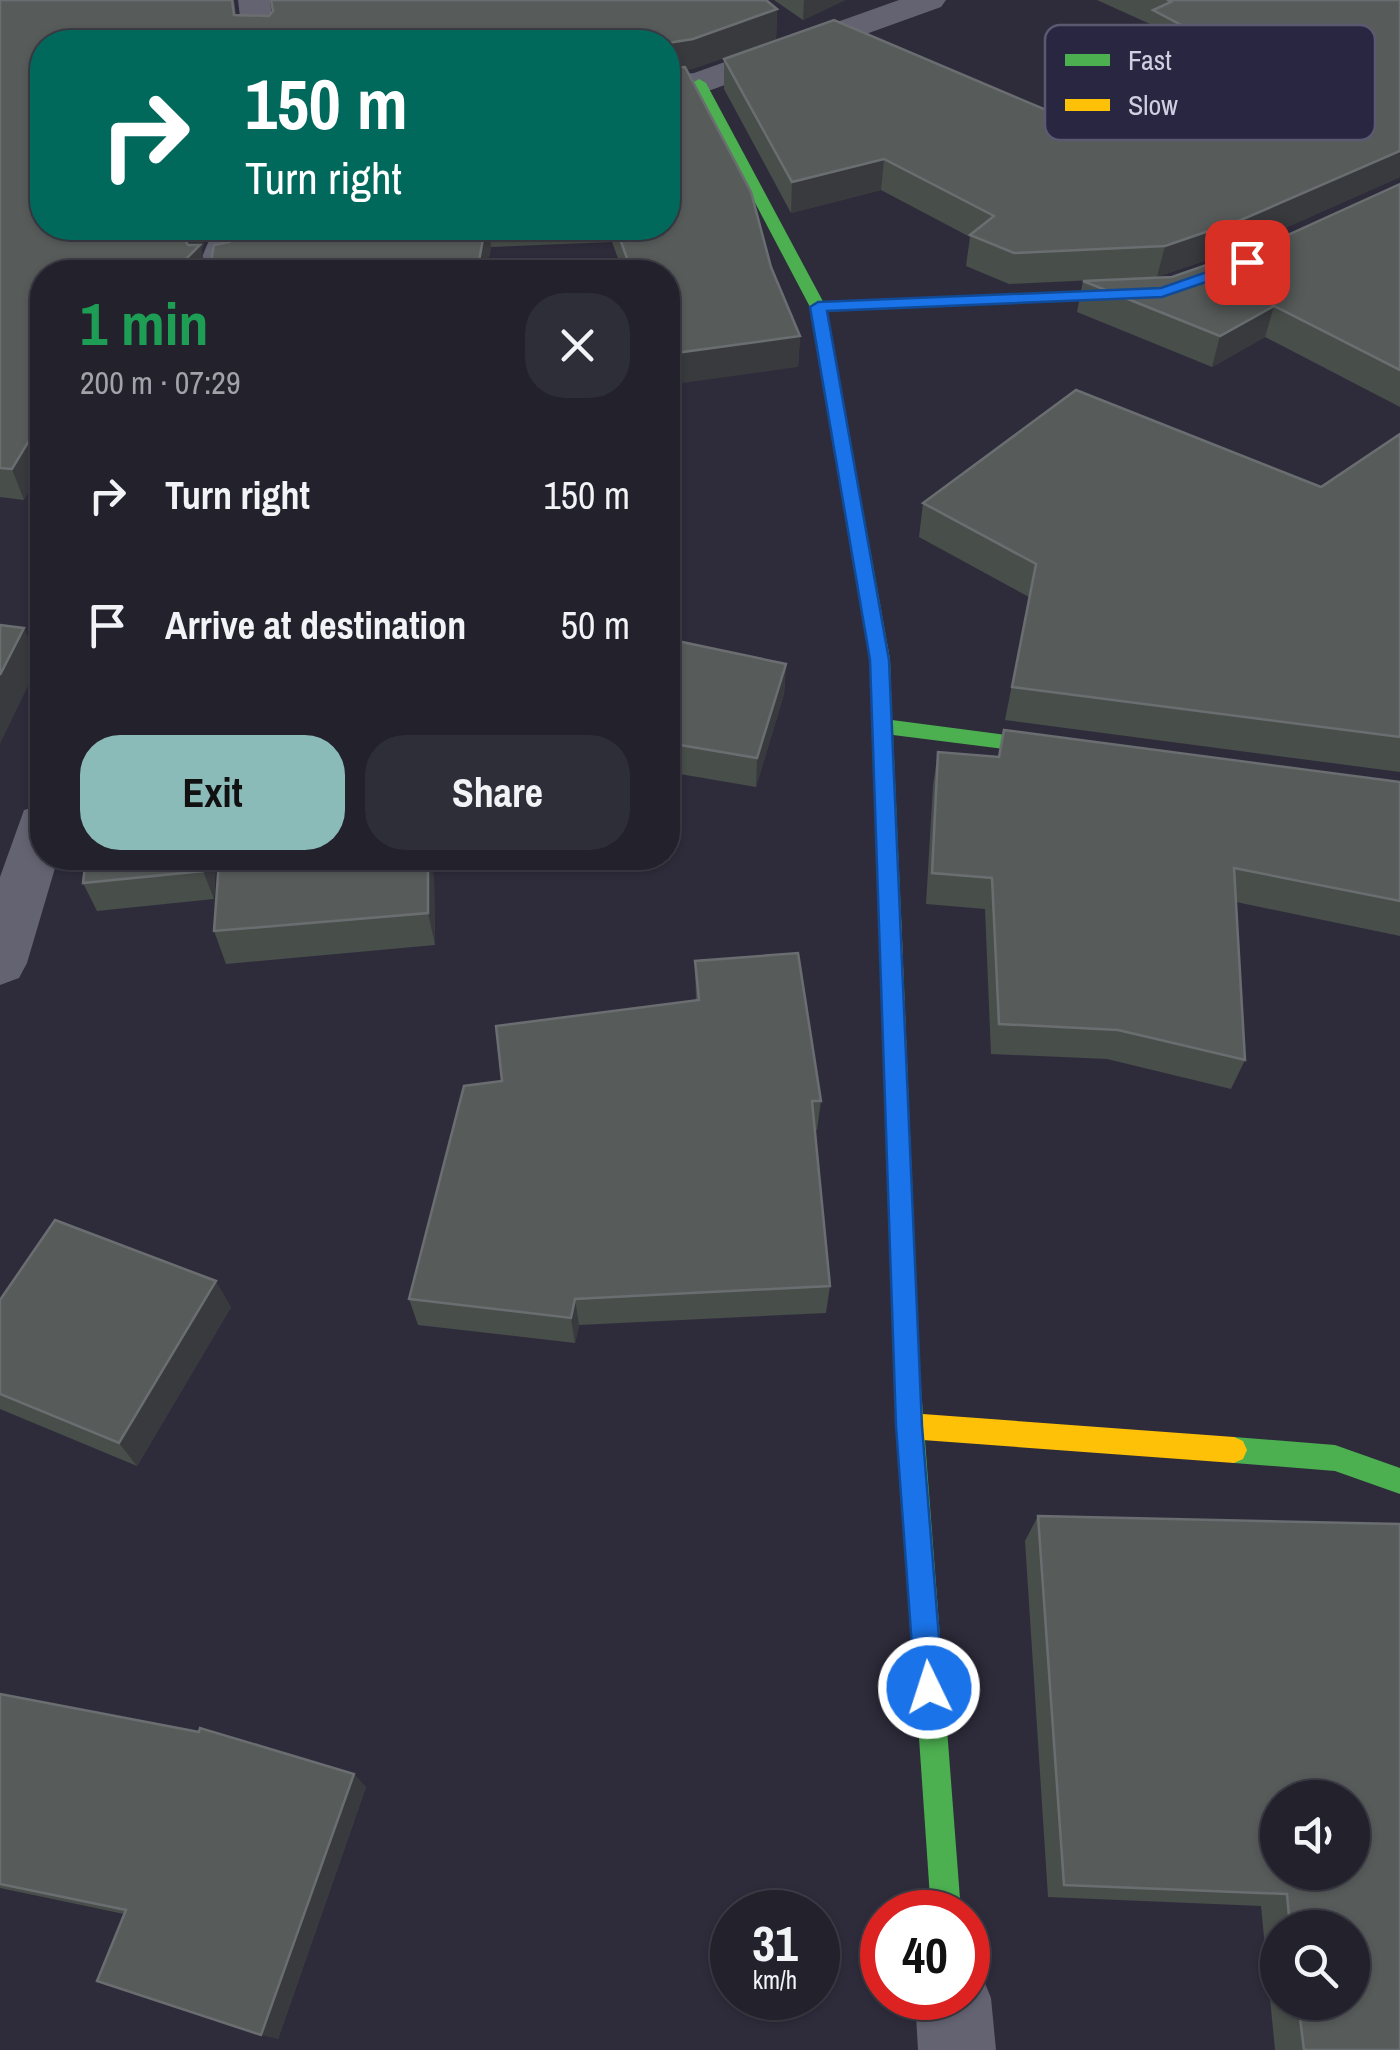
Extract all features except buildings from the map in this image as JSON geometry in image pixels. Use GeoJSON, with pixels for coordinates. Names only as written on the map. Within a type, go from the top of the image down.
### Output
{"type":"FeatureCollection","features":[{"type":"Feature","properties":{"kind":"street"},"geometry":{"type":"LineString","coordinates":[[254,0],[258,30]]}},
{"type":"Feature","properties":{"kind":"street"},"geometry":{"type":"LineString","coordinates":[[930,0],[683,84],[818,307],[880,660],[909,1426],[944,1890]]}},
{"type":"Feature","properties":{"kind":"street"},"geometry":{"type":"LineString","coordinates":[[781,22],[806,44]]}},
{"type":"Feature","properties":{"kind":"street"},"geometry":{"type":"LineString","coordinates":[[818,307],[1162,292],[1180,286]]}},
{"type":"Feature","properties":{"kind":"street"},"geometry":{"type":"LineString","coordinates":[[882,726],[1093,754]]}},
{"type":"Feature","properties":{"kind":"street"},"geometry":{"type":"LineString","coordinates":[[0,963],[30,864]]}},
{"type":"Feature","properties":{"kind":"street"},"geometry":{"type":"LineString","coordinates":[[909,1426],[1335,1458],[1400,1481]]}},
{"type":"Feature","properties":{"kind":"street"},"geometry":{"type":"LineString","coordinates":[[955,2020],[957,2050]]}},
{"type":"Feature","properties":{"kind":"traffic: fast"},"geometry":{"type":"LineString","coordinates":[[699,83],[818,307],[880,659],[890,916]]}},
{"type":"Feature","properties":{"kind":"traffic: fast"},"geometry":{"type":"LineString","coordinates":[[882,726],[1075,751]]}},
{"type":"Feature","properties":{"kind":"traffic: fast"},"geometry":{"type":"LineString","coordinates":[[907,1375],[944,1890]]}},
{"type":"Feature","properties":{"kind":"traffic: fast"},"geometry":{"type":"LineString","coordinates":[[1234,1450],[1335,1458],[1400,1481]]}},
{"type":"Feature","properties":{"kind":"traffic: slow"},"geometry":{"type":"LineString","coordinates":[[818,307],[1155,293]]}},
{"type":"Feature","properties":{"kind":"traffic: slow"},"geometry":{"type":"LineString","coordinates":[[890,916],[907,1375]]}},
{"type":"Feature","properties":{"kind":"traffic: slow"},"geometry":{"type":"LineString","coordinates":[[909,1426],[1234,1450]]}},
{"type":"Feature","properties":{"kind":"route"},"geometry":{"type":"LineString","coordinates":[[929,1688],[909,1426],[880,660],[818,307],[1162,292],[1247,262]]}}]}
